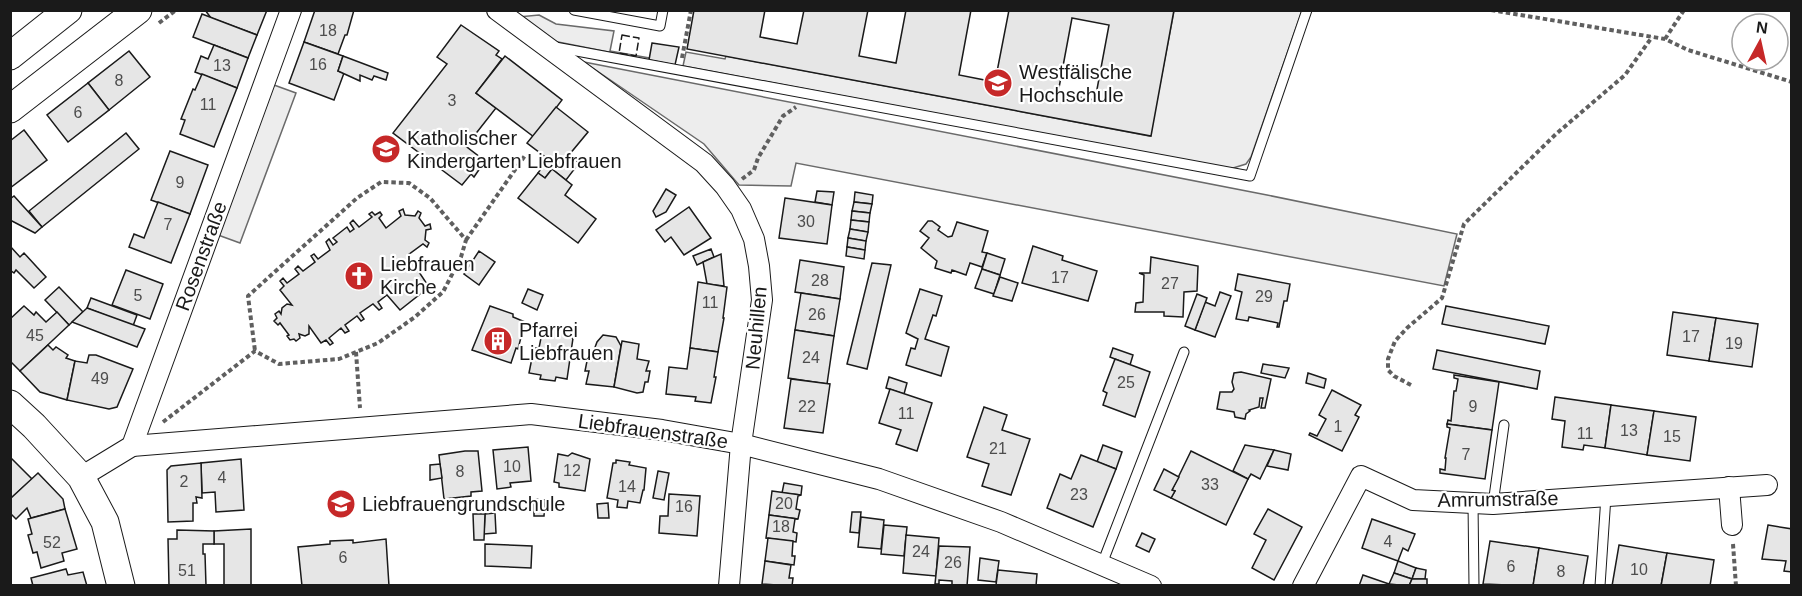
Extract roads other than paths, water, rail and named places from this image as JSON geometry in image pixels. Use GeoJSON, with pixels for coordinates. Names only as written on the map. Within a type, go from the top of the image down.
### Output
{"type":"FeatureCollection","features":[{"type":"Feature","properties":{"kind":"main road"},"geometry":{"type":"LineString","coordinates":[[10,56],[68,10]]}},
{"type":"Feature","properties":{"kind":"main road"},"geometry":{"type":"LineString","coordinates":[[10,110],[138,10]]}},
{"type":"Feature","properties":{"kind":"main road"},"geometry":{"type":"LineString","coordinates":[[10,404],[34,426],[81,477],[105,522],[121,585]]}},
{"type":"Feature","properties":{"kind":"street","name":"Rosenstraße"},"geometry":{"type":"LineString","coordinates":[[132,446],[291,10]]}},
{"type":"Feature","properties":{"kind":"street","name":"Neuhillen"},"geometry":{"type":"LineString","coordinates":[[497,10],[704,163],[725,186],[741,209],[754,239],[762,300],[741,444],[729,585]]}},
{"type":"Feature","properties":{"kind":"street","name":"Liebfrauenstraße"},"geometry":{"type":"LineString","coordinates":[[132,446],[531,414],[662,430],[741,444],[879,479],[1001,522],[1151,585]]}},
{"type":"Feature","properties":{"kind":"street"},"geometry":{"type":"LineString","coordinates":[[81,477],[132,446]]}},
{"type":"Feature","properties":{"kind":"street","name":"Amrumstraße"},"geometry":{"type":"LineString","coordinates":[[1303,585],[1361,476],[1413,500],[1493,504],[1767,485]]}},
{"type":"Feature","properties":{"kind":"street"},"geometry":{"type":"LineString","coordinates":[[1729,488],[1732,525]]}},
{"type":"Feature","properties":{"kind":"lane"},"geometry":{"type":"LineString","coordinates":[[574,10],[660,26],[663,10]]}},
{"type":"Feature","properties":{"kind":"lane"},"geometry":{"type":"LineString","coordinates":[[546,46],[1250,176],[1307,10]]}},
{"type":"Feature","properties":{"kind":"lane"},"geometry":{"type":"LineString","coordinates":[[1102,564],[1184,352]]}},
{"type":"Feature","properties":{"kind":"lane"},"geometry":{"type":"LineString","coordinates":[[1493,504],[1504,425]]}},
{"type":"Feature","properties":{"kind":"lane"},"geometry":{"type":"LineString","coordinates":[[1600,585],[1606,496]]}},
{"type":"Feature","properties":{"kind":"lane"},"geometry":{"type":"LineString","coordinates":[[1473,503],[1474,585]]}},
{"type":"Feature","properties":{"kind":"place","name":"Westfälische Hochschule"},"geometry":{"type":"Point","coordinates":[998,83]}},
{"type":"Feature","properties":{"kind":"place","name":"Katholischer Kindergarten Liebfrauen"},"geometry":{"type":"Point","coordinates":[386,149]}},
{"type":"Feature","properties":{"kind":"place","name":"Liebfrauen Kirche"},"geometry":{"type":"Point","coordinates":[359,276]}},
{"type":"Feature","properties":{"kind":"place","name":"Pfarrei Liebfrauen"},"geometry":{"type":"Point","coordinates":[498,341]}},
{"type":"Feature","properties":{"kind":"place","name":"Liebfrauengrundschule"},"geometry":{"type":"Point","coordinates":[341,504]}}]}
